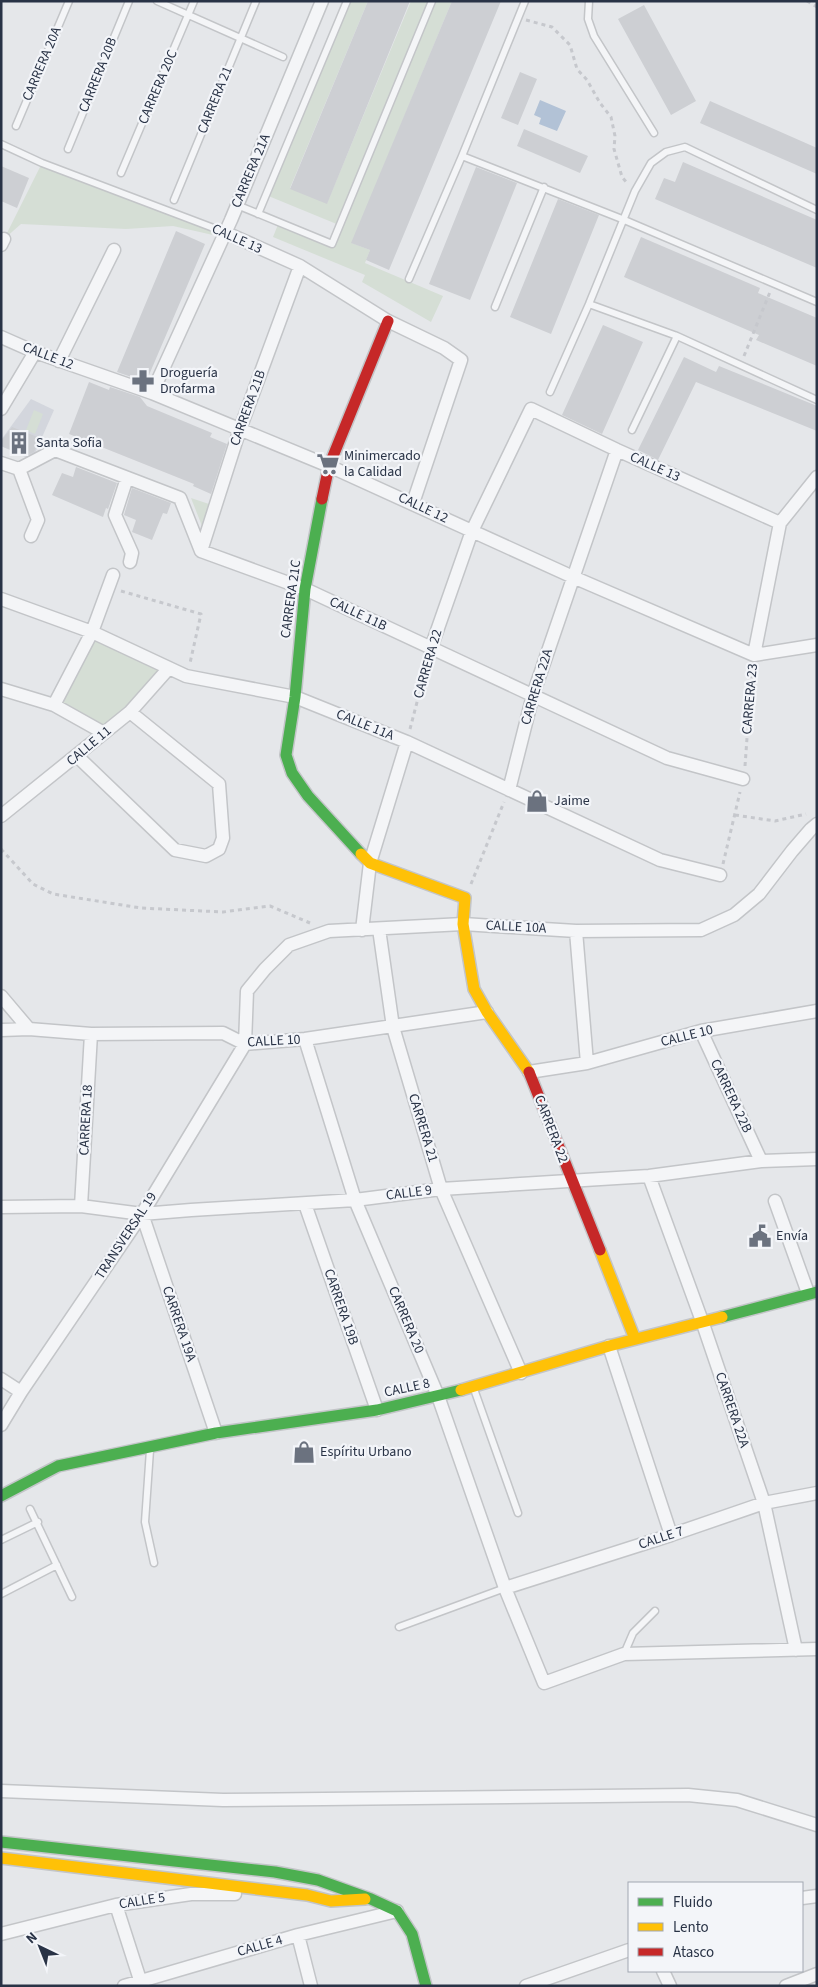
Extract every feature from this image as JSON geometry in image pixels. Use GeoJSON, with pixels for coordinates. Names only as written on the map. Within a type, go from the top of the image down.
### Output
{"type":"FeatureCollection","features":[{"type":"Feature","properties":{"kind":"street","name":"CARRERA 21A"},"geometry":{"type":"LineString","coordinates":[[152,393],[237,205],[322,1]]}},
{"type":"Feature","properties":{"kind":"street","name":"CALLE 13"},"geometry":{"type":"LineString","coordinates":[[224,232],[300,266],[388,321],[444,348],[461,360],[413,503]]}},
{"type":"Feature","properties":{"kind":"street"},"geometry":{"type":"LineString","coordinates":[[59,361],[114,250]]}},
{"type":"Feature","properties":{"kind":"street","name":"CARRERA 21B"},"geometry":{"type":"LineString","coordinates":[[201,551],[240,429],[300,266]]}},
{"type":"Feature","properties":{"kind":"street","name":"CARRERA 21C"},"geometry":{"type":"LineString","coordinates":[[370,863],[308,796],[292,773],[286,755],[295,697],[305,589],[329,466],[388,321]]}},
{"type":"Feature","properties":{"kind":"street","name":"CALLE 12"},"geometry":{"type":"LineString","coordinates":[[1,338],[59,361],[152,393],[329,466],[574,577],[754,654]]}},
{"type":"Feature","properties":{"kind":"street"},"geometry":{"type":"LineString","coordinates":[[1,409],[35,352]]}},
{"type":"Feature","properties":{"kind":"street","name":"CALLE 13"},"geometry":{"type":"LineString","coordinates":[[531,409],[780,523]]}},
{"type":"Feature","properties":{"kind":"street","name":"CARRERA 22"},"geometry":{"type":"LineString","coordinates":[[431,648],[472,531],[531,409]]}},
{"type":"Feature","properties":{"kind":"street"},"geometry":{"type":"LineString","coordinates":[[1,463],[19,469],[55,450],[180,498],[201,551]]}},
{"type":"Feature","properties":{"kind":"street","name":"CARRERA 22A"},"geometry":{"type":"LineString","coordinates":[[510,790],[533,695],[617,450]]}},
{"type":"Feature","properties":{"kind":"street"},"geometry":{"type":"LineString","coordinates":[[19,469],[38,520],[31,536]]}},
{"type":"Feature","properties":{"kind":"street"},"geometry":{"type":"LineString","coordinates":[[780,523],[817,477]]}},
{"type":"Feature","properties":{"kind":"street"},"geometry":{"type":"LineString","coordinates":[[128,478],[115,515],[132,553],[130,562]]}},
{"type":"Feature","properties":{"kind":"street","name":"CARRERA 23"},"geometry":{"type":"LineString","coordinates":[[754,654],[780,523]]}},
{"type":"Feature","properties":{"kind":"street","name":"CALLE 11B"},"geometry":{"type":"LineString","coordinates":[[201,551],[305,589],[667,758],[744,779]]}},
{"type":"Feature","properties":{"kind":"street"},"geometry":{"type":"LineString","coordinates":[[54,705],[92,632],[113,575]]}},
{"type":"Feature","properties":{"kind":"street","name":"CALLE 11A"},"geometry":{"type":"LineString","coordinates":[[1,599],[92,632],[186,676],[295,697],[407,742],[660,860],[720,875]]}},
{"type":"Feature","properties":{"kind":"street"},"geometry":{"type":"LineString","coordinates":[[754,654],[817,645]]}},
{"type":"Feature","properties":{"kind":"street","name":"CALLE 11"},"geometry":{"type":"LineString","coordinates":[[1,816],[130,712],[169,668]]}},
{"type":"Feature","properties":{"kind":"street"},"geometry":{"type":"LineString","coordinates":[[1,689],[54,705],[104,733]]}},
{"type":"Feature","properties":{"kind":"street"},"geometry":{"type":"LineString","coordinates":[[77,756],[175,850],[206,856],[219,849],[223,838],[219,784],[130,712]]}},
{"type":"Feature","properties":{"kind":"street"},"geometry":{"type":"LineString","coordinates":[[362,930],[370,863],[407,742]]}},
{"type":"Feature","properties":{"kind":"street","name":"CALLE 10A"},"geometry":{"type":"LineString","coordinates":[[245,1044],[247,991],[265,969],[289,945],[329,931],[462,924],[576,931],[701,930],[734,915],[759,894],[811,828],[817,824]]}},
{"type":"Feature","properties":{"kind":"street"},"geometry":{"type":"LineString","coordinates":[[370,863],[465,898],[462,924]]}},
{"type":"Feature","properties":{"kind":"street","name":"CARRERA 22"},"geometry":{"type":"LineString","coordinates":[[462,924],[474,989],[487,1012],[529,1072],[635,1339]]}},
{"type":"Feature","properties":{"kind":"street","name":"CARRERA 21"},"geometry":{"type":"LineString","coordinates":[[379,929],[393,1027],[441,1189],[521,1373]]}},
{"type":"Feature","properties":{"kind":"street"},"geometry":{"type":"LineString","coordinates":[[576,931],[587,1063]]}},
{"type":"Feature","properties":{"kind":"street"},"geometry":{"type":"LineString","coordinates":[[1,996],[29,1029]]}},
{"type":"Feature","properties":{"kind":"street","name":"CALLE 10"},"geometry":{"type":"LineString","coordinates":[[529,1072],[587,1063],[701,1031],[817,1011]]}},
{"type":"Feature","properties":{"kind":"street","name":"CALLE 10"},"geometry":{"type":"LineString","coordinates":[[1,1030],[29,1029],[91,1034],[223,1034],[245,1044],[305,1039],[487,1012]]}},
{"type":"Feature","properties":{"kind":"street","name":"CARRERA 22B"},"geometry":{"type":"LineString","coordinates":[[701,1031],[761,1161]]}},
{"type":"Feature","properties":{"kind":"street","name":"CARRERA 18"},"geometry":{"type":"LineString","coordinates":[[81,1206],[91,1034]]}},
{"type":"Feature","properties":{"kind":"street","name":"CARRERA 20"},"geometry":{"type":"LineString","coordinates":[[305,1039],[355,1200],[438,1396],[505,1588],[544,1683],[624,1654]]}},
{"type":"Feature","properties":{"kind":"street","name":"TRANSVERSAL 19"},"geometry":{"type":"LineString","coordinates":[[1,1425],[21,1392],[142,1214],[245,1044]]}},
{"type":"Feature","properties":{"kind":"street","name":"CALLE 9"},"geometry":{"type":"LineString","coordinates":[[1,1207],[81,1206],[142,1214],[355,1200],[441,1189],[649,1176],[761,1161],[817,1159]]}},
{"type":"Feature","properties":{"kind":"street","name":"CARRERA 22A"},"geometry":{"type":"LineString","coordinates":[[649,1176],[702,1321],[764,1503],[796,1650]]}},
{"type":"Feature","properties":{"kind":"street"},"geometry":{"type":"LineString","coordinates":[[775,1201],[813,1293]]}},
{"type":"Feature","properties":{"kind":"street","name":"CARRERA 19B"},"geometry":{"type":"LineString","coordinates":[[305,1204],[377,1410]]}},
{"type":"Feature","properties":{"kind":"street","name":"CARRERA 19A"},"geometry":{"type":"LineString","coordinates":[[142,1214],[216,1433]]}},
{"type":"Feature","properties":{"kind":"street","name":"CALLE 8"},"geometry":{"type":"LineString","coordinates":[[1,1496],[58,1466],[216,1433],[377,1410],[474,1388],[609,1346],[813,1293]]}},
{"type":"Feature","properties":{"kind":"street"},"geometry":{"type":"LineString","coordinates":[[609,1346],[671,1535]]}},
{"type":"Feature","properties":{"kind":"street"},"geometry":{"type":"LineString","coordinates":[[1,1379],[21,1392]]}},
{"type":"Feature","properties":{"kind":"street","name":"CALLE 7"},"geometry":{"type":"LineString","coordinates":[[505,1588],[764,1503],[817,1492]]}},
{"type":"Feature","properties":{"kind":"street"},"geometry":{"type":"LineString","coordinates":[[624,1654],[817,1649]]}},
{"type":"Feature","properties":{"kind":"street"},"geometry":{"type":"LineString","coordinates":[[1,1791],[223,1800],[688,1795],[737,1800],[817,1825]]}},
{"type":"Feature","properties":{"kind":"street"},"geometry":{"type":"LineString","coordinates":[[1,1842],[275,1872],[318,1880],[371,1899],[397,1911],[412,1934],[426,1986]]}},
{"type":"Feature","properties":{"kind":"street"},"geometry":{"type":"LineString","coordinates":[[1,1858],[331,1901],[371,1899]]}},
{"type":"Feature","properties":{"kind":"street","name":"CALLE 5"},"geometry":{"type":"LineString","coordinates":[[1,1934],[116,1905],[191,1894],[285,1894]]}},
{"type":"Feature","properties":{"kind":"street"},"geometry":{"type":"LineString","coordinates":[[803,1898],[817,1896]]}},
{"type":"Feature","properties":{"kind":"street"},"geometry":{"type":"LineString","coordinates":[[116,1905],[141,1983]]}},
{"type":"Feature","properties":{"kind":"street","name":"CALLE 4"},"geometry":{"type":"LineString","coordinates":[[124,1986],[141,1983],[298,1935],[397,1911]]}},
{"type":"Feature","properties":{"kind":"street"},"geometry":{"type":"LineString","coordinates":[[298,1935],[311,1986]]}},
{"type":"Feature","properties":{"kind":"street"},"geometry":{"type":"LineString","coordinates":[[526,1986],[628,1950]]}},
{"type":"Feature","properties":{"kind":"street"},"geometry":{"type":"LineString","coordinates":[[663,1972],[670,1986]]}},
{"type":"Feature","properties":{"kind":"street"},"geometry":{"type":"LineString","coordinates":[[786,1986],[817,1974]]}},
{"type":"Feature","properties":{"kind":"lane","name":"CARRERA 20A"},"geometry":{"type":"LineString","coordinates":[[16,126],[69,1]]}},
{"type":"Feature","properties":{"kind":"lane","name":"CARRERA 20B"},"geometry":{"type":"LineString","coordinates":[[68,149],[129,1]]}},
{"type":"Feature","properties":{"kind":"lane"},"geometry":{"type":"LineString","coordinates":[[156,1],[284,56]]}},
{"type":"Feature","properties":{"kind":"lane","name":"CARRERA 20C"},"geometry":{"type":"LineString","coordinates":[[121,173],[194,1]]}},
{"type":"Feature","properties":{"kind":"lane","name":"CARRERA 21"},"geometry":{"type":"LineString","coordinates":[[174,200],[256,1]]}},
{"type":"Feature","properties":{"kind":"lane"},"geometry":{"type":"LineString","coordinates":[[258,214],[347,1]]}},
{"type":"Feature","properties":{"kind":"lane"},"geometry":{"type":"LineString","coordinates":[[237,205],[332,244],[432,1]]}},
{"type":"Feature","properties":{"kind":"lane"},"geometry":{"type":"LineString","coordinates":[[409,279],[462,156],[525,1]]}},
{"type":"Feature","properties":{"kind":"lane"},"geometry":{"type":"LineString","coordinates":[[589,1],[588,19],[594,36],[654,134]]}},
{"type":"Feature","properties":{"kind":"lane","name":"CALLE 13"},"geometry":{"type":"LineString","coordinates":[[1,144],[42,163],[224,232]]}},
{"type":"Feature","properties":{"kind":"lane"},"geometry":{"type":"LineString","coordinates":[[550,392],[589,304],[634,191],[651,162],[666,152],[685,147],[817,210]]}},
{"type":"Feature","properties":{"kind":"lane"},"geometry":{"type":"LineString","coordinates":[[462,156],[622,219],[817,302]]}},
{"type":"Feature","properties":{"kind":"lane"},"geometry":{"type":"LineString","coordinates":[[495,307],[544,187]]}},
{"type":"Feature","properties":{"kind":"lane"},"geometry":{"type":"LineString","coordinates":[[589,304],[677,336],[817,400]]}},
{"type":"Feature","properties":{"kind":"lane"},"geometry":{"type":"LineString","coordinates":[[632,430],[677,336]]}},
{"type":"Feature","properties":{"kind":"lane"},"geometry":{"type":"LineString","coordinates":[[474,1388],[518,1513]]}},
{"type":"Feature","properties":{"kind":"lane"},"geometry":{"type":"LineString","coordinates":[[150,1446],[145,1522],[154,1563]]}},
{"type":"Feature","properties":{"kind":"lane"},"geometry":{"type":"LineString","coordinates":[[30,1509],[38,1522],[72,1597]]}},
{"type":"Feature","properties":{"kind":"lane"},"geometry":{"type":"LineString","coordinates":[[1,1540],[38,1522]]}},
{"type":"Feature","properties":{"kind":"lane"},"geometry":{"type":"LineString","coordinates":[[1,1594],[57,1565]]}},
{"type":"Feature","properties":{"kind":"lane"},"geometry":{"type":"LineString","coordinates":[[399,1628],[505,1588]]}},
{"type":"Feature","properties":{"kind":"lane"},"geometry":{"type":"LineString","coordinates":[[624,1654],[633,1633],[655,1611]]}},
{"type":"Feature","properties":{"kind":"path"},"geometry":{"type":"LineString","coordinates":[[807,1],[814,3],[817,7]]}},
{"type":"Feature","properties":{"kind":"path"},"geometry":{"type":"LineString","coordinates":[[518,18],[552,26],[570,45],[576,69],[587,80],[600,104],[611,117],[615,136],[614,149],[622,178],[634,191]]}},
{"type":"Feature","properties":{"kind":"path"},"geometry":{"type":"LineString","coordinates":[[740,366],[774,284]]}},
{"type":"Feature","properties":{"kind":"path"},"geometry":{"type":"LineString","coordinates":[[108,588],[201,614],[186,676]]}},
{"type":"Feature","properties":{"kind":"path","name":"CARRERA 22"},"geometry":{"type":"LineString","coordinates":[[407,742],[431,648]]}},
{"type":"Feature","properties":{"kind":"path","name":"CARRERA 23"},"geometry":{"type":"LineString","coordinates":[[720,875],[744,779],[754,654]]}},
{"type":"Feature","properties":{"kind":"path"},"geometry":{"type":"LineString","coordinates":[[465,898],[510,790]]}},
{"type":"Feature","properties":{"kind":"path"},"geometry":{"type":"LineString","coordinates":[[735,815],[775,821],[808,813]]}},
{"type":"Feature","properties":{"kind":"path"},"geometry":{"type":"LineString","coordinates":[[1,849],[34,884],[53,894],[141,908],[223,912],[270,906],[329,931]]}},
{"type":"Feature","properties":{"kind":"shaded area"},"geometry":{"type":"Polygon","coordinates":[[[347,1],[368,1],[290,188],[327,203],[411,1],[452,1],[352,243],[370,250],[365,263],[443,296],[431,322],[362,282],[365,275],[273,237],[279,222],[331,244],[339,225],[266,195],[347,1]]]}},
{"type":"Feature","properties":{"kind":"shaded area"},"geometry":{"type":"Polygon","coordinates":[[[42,163],[216,229],[213,235],[173,226],[126,229],[21,224],[4,239],[42,163]]]}},
{"type":"Feature","properties":{"kind":"shaded area"},"geometry":{"type":"Polygon","coordinates":[[[31,399],[54,410],[32,460],[1,446],[1,440],[31,399]]]}},
{"type":"Feature","properties":{"kind":"shaded area"},"geometry":{"type":"Polygon","coordinates":[[[34,410],[43,414],[35,434],[26,430],[34,410]]]}},
{"type":"Feature","properties":{"kind":"shaded area"},"geometry":{"type":"Polygon","coordinates":[[[191,498],[209,504],[202,526],[191,498]]]}},
{"type":"Feature","properties":{"kind":"shaded area"},"geometry":{"type":"Polygon","coordinates":[[[92,632],[169,668],[104,733],[54,705],[92,632]]]}},
{"type":"Feature","properties":{"kind":"water"},"geometry":{"type":"Polygon","coordinates":[[[540,100],[566,111],[557,131],[539,124],[541,118],[534,115],[540,100]]]}},
{"type":"Feature","properties":{"kind":"building"},"geometry":{"type":"Polygon","coordinates":[[[368,1],[410,1],[327,204],[290,189],[368,1]]]}},
{"type":"Feature","properties":{"kind":"building"},"geometry":{"type":"Polygon","coordinates":[[[452,1],[501,1],[389,270],[366,260],[370,250],[351,243],[452,1]]]}},
{"type":"Feature","properties":{"kind":"building"},"geometry":{"type":"Polygon","coordinates":[[[644,5],[696,101],[671,115],[618,19],[644,5]]]}},
{"type":"Feature","properties":{"kind":"building"},"geometry":{"type":"Polygon","coordinates":[[[520,72],[537,79],[518,125],[501,118],[520,72]]]}},
{"type":"Feature","properties":{"kind":"building"},"geometry":{"type":"Polygon","coordinates":[[[710,101],[817,148],[817,174],[700,123],[710,101]]]}},
{"type":"Feature","properties":{"kind":"building"},"geometry":{"type":"Polygon","coordinates":[[[524,129],[588,156],[580,173],[517,146],[524,129]]]}},
{"type":"Feature","properties":{"kind":"building"},"geometry":{"type":"Polygon","coordinates":[[[683,162],[817,220],[817,268],[655,199],[664,178],[675,182],[683,162]]]}},
{"type":"Feature","properties":{"kind":"building"},"geometry":{"type":"Polygon","coordinates":[[[1,166],[29,178],[17,208],[1,201],[1,166]]]}},
{"type":"Feature","properties":{"kind":"building"},"geometry":{"type":"Polygon","coordinates":[[[476,167],[517,183],[470,300],[429,284],[476,167]]]}},
{"type":"Feature","properties":{"kind":"building"},"geometry":{"type":"Polygon","coordinates":[[[558,199],[599,215],[551,334],[510,317],[558,199]]]}},
{"type":"Feature","properties":{"kind":"building"},"geometry":{"type":"Polygon","coordinates":[[[176,231],[205,244],[146,382],[117,372],[176,231]]]}},
{"type":"Feature","properties":{"kind":"building"},"geometry":{"type":"Polygon","coordinates":[[[641,237],[760,288],[758,293],[817,318],[817,366],[756,340],[759,335],[624,277],[641,237]]]}},
{"type":"Feature","properties":{"kind":"building"},"geometry":{"type":"Polygon","coordinates":[[[603,325],[643,342],[602,434],[562,415],[603,325]]]}},
{"type":"Feature","properties":{"kind":"building"},"geometry":{"type":"Polygon","coordinates":[[[684,357],[716,372],[719,366],[817,406],[817,431],[696,382],[658,460],[638,450],[684,357]]]}},
{"type":"Feature","properties":{"kind":"building"},"geometry":{"type":"Polygon","coordinates":[[[89,382],[109,390],[110,387],[140,397],[147,406],[212,433],[210,437],[227,444],[211,494],[193,486],[194,484],[69,434],[89,382]]]}},
{"type":"Feature","properties":{"kind":"building","name":"Santa Sofia"},"geometry":{"type":"Polygon","coordinates":[[[12,427],[40,438],[34,452],[26,456],[1,446],[1,441],[12,427]]]}},
{"type":"Feature","properties":{"kind":"building"},"geometry":{"type":"Polygon","coordinates":[[[76,467],[117,483],[108,509],[106,508],[103,517],[52,495],[62,473],[73,477],[76,467]]]}},
{"type":"Feature","properties":{"kind":"building"},"geometry":{"type":"Polygon","coordinates":[[[132,488],[171,503],[167,514],[163,513],[152,540],[132,532],[136,520],[124,515],[132,488]]]}},
{"type":"Feature","properties":{"kind":"traffic: fast"},"geometry":{"type":"LineString","coordinates":[[322,499],[305,589],[295,697],[286,755],[292,773],[308,796],[361,854]]}},
{"type":"Feature","properties":{"kind":"traffic: fast"},"geometry":{"type":"LineString","coordinates":[[722,1317],[817,1292]]}},
{"type":"Feature","properties":{"kind":"traffic: fast"},"geometry":{"type":"LineString","coordinates":[[1,1496],[58,1466],[216,1433],[377,1410],[461,1390]]}},
{"type":"Feature","properties":{"kind":"traffic: fast"},"geometry":{"type":"LineString","coordinates":[[1,1842],[275,1872],[318,1880],[371,1899],[397,1911],[412,1934],[426,1986]]}},
{"type":"Feature","properties":{"kind":"traffic: slow"},"geometry":{"type":"LineString","coordinates":[[361,854],[370,863],[465,898],[463,924],[474,989],[487,1012],[529,1072]]}},
{"type":"Feature","properties":{"kind":"traffic: slow"},"geometry":{"type":"LineString","coordinates":[[600,1250],[635,1339]]}},
{"type":"Feature","properties":{"kind":"traffic: slow"},"geometry":{"type":"LineString","coordinates":[[461,1390],[609,1346],[722,1317]]}},
{"type":"Feature","properties":{"kind":"traffic: slow"},"geometry":{"type":"LineString","coordinates":[[1,1858],[307,1895],[331,1901],[365,1899]]}},
{"type":"Feature","properties":{"kind":"traffic: jam"},"geometry":{"type":"LineString","coordinates":[[322,499],[329,466],[388,321]]}},
{"type":"Feature","properties":{"kind":"traffic: jam"},"geometry":{"type":"LineString","coordinates":[[529,1072],[600,1250]]}},
{"type":"Feature","properties":{"kind":"place","name":"Droguería Drofarma"},"geometry":{"type":"Point","coordinates":[143,381]}},
{"type":"Feature","properties":{"kind":"place","name":"Santa Sofia"},"geometry":{"type":"Point","coordinates":[19,443]}},
{"type":"Feature","properties":{"kind":"place","name":"Minimercado la Calidad"},"geometry":{"type":"Point","coordinates":[328,464]}},
{"type":"Feature","properties":{"kind":"place","name":"Jaime"},"geometry":{"type":"Point","coordinates":[537,801]}},
{"type":"Feature","properties":{"kind":"place","name":"Envía"},"geometry":{"type":"Point","coordinates":[760,1236]}},
{"type":"Feature","properties":{"kind":"place","name":"Espíritu Urbano"},"geometry":{"type":"Point","coordinates":[304,1452]}}]}
